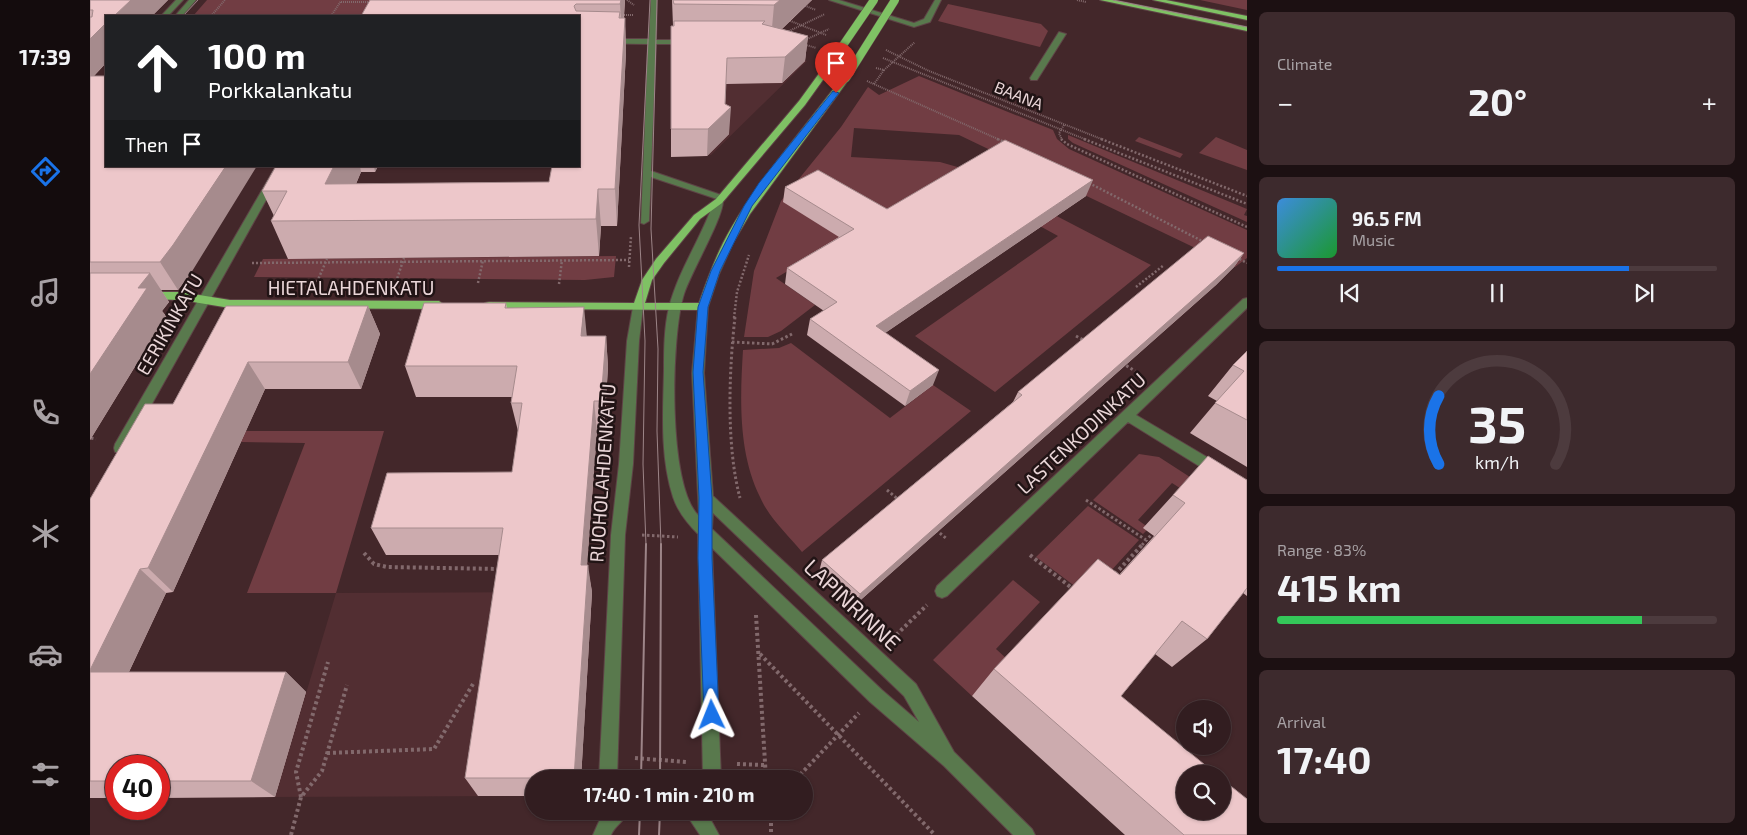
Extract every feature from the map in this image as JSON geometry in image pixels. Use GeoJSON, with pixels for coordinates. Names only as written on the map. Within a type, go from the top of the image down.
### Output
{"type":"FeatureCollection","features":[{"type":"Feature","properties":{"kind":"main road","name":"RUOHOLAHDENKATU"},"geometry":{"type":"LineString","coordinates":[[638,307],[647,280],[660,261],[697,217],[720,199],[802,103],[874,0]]}},
{"type":"Feature","properties":{"kind":"main road"},"geometry":{"type":"LineString","coordinates":[[480,305],[703,307],[716,271],[748,206],[846,78],[895,0]]}},
{"type":"Feature","properties":{"kind":"main road"},"geometry":{"type":"LineString","coordinates":[[1103,0],[1247,29]]}},
{"type":"Feature","properties":{"kind":"main road"},"geometry":{"type":"LineString","coordinates":[[1156,0],[1247,18]]}},
{"type":"Feature","properties":{"kind":"main road","name":"HIETALAHDENKATU"},"geometry":{"type":"LineString","coordinates":[[143,296],[181,296],[230,304],[451,305]]}},
{"type":"Feature","properties":{"kind":"street"},"geometry":{"type":"LineString","coordinates":[[165,15],[180,0]]}},
{"type":"Feature","properties":{"kind":"street"},"geometry":{"type":"LineString","coordinates":[[179,15],[193,0]]}},
{"type":"Feature","properties":{"kind":"street"},"geometry":{"type":"LineString","coordinates":[[644,221],[654,0]]}},
{"type":"Feature","properties":{"kind":"street"},"geometry":{"type":"LineString","coordinates":[[832,0],[914,24],[927,20],[936,22]]}},
{"type":"Feature","properties":{"kind":"street"},"geometry":{"type":"LineString","coordinates":[[927,20],[938,0]]}},
{"type":"Feature","properties":{"kind":"street"},"geometry":{"type":"LineString","coordinates":[[1034,78],[1062,34]]}},
{"type":"Feature","properties":{"kind":"street"},"geometry":{"type":"LineString","coordinates":[[580,42],[694,42]]}},
{"type":"Feature","properties":{"kind":"street","name":"EERIKINKATU"},"geometry":{"type":"LineString","coordinates":[[111,463],[280,167]]}},
{"type":"Feature","properties":{"kind":"street"},"geometry":{"type":"LineString","coordinates":[[646,172],[720,199],[713,220],[688,270],[674,307],[670,351],[671,429],[675,486],[681,504],[688,515],[706,533]]}},
{"type":"Feature","properties":{"kind":"street","name":"LASTENKODINKATU"},"geometry":{"type":"LineString","coordinates":[[942,591],[1247,302]]}},
{"type":"Feature","properties":{"kind":"street","name":"RUOHOLAHDENKATU"},"geometry":{"type":"LineString","coordinates":[[608,770],[618,535],[626,464],[633,341],[638,307]]}},
{"type":"Feature","properties":{"kind":"street"},"geometry":{"type":"LineString","coordinates":[[703,307],[698,372],[706,498],[713,770]]}},
{"type":"Feature","properties":{"kind":"street"},"geometry":{"type":"LineString","coordinates":[[1127,415],[1230,478]]}},
{"type":"Feature","properties":{"kind":"street","name":"LAPINRINNE"},"geometry":{"type":"LineString","coordinates":[[706,498],[910,690],[950,760]]}},
{"type":"Feature","properties":{"kind":"street","name":"LAPINRINNE"},"geometry":{"type":"LineString","coordinates":[[706,533],[876,696],[950,760],[1026,835]]}},
{"type":"Feature","properties":{"kind":"street"},"geometry":{"type":"LineString","coordinates":[[700,820],[709,833]]}},
{"type":"Feature","properties":{"kind":"street"},"geometry":{"type":"LineString","coordinates":[[709,833],[710,820]]}},
{"type":"Feature","properties":{"kind":"path"},"geometry":{"type":"LineString","coordinates":[[212,15],[226,0]]}},
{"type":"Feature","properties":{"kind":"path"},"geometry":{"type":"LineString","coordinates":[[628,0],[627,2],[634,5]]}},
{"type":"Feature","properties":{"kind":"path"},"geometry":{"type":"LineString","coordinates":[[332,15],[341,1],[378,2]]}},
{"type":"Feature","properties":{"kind":"path"},"geometry":{"type":"LineString","coordinates":[[799,4],[832,16]]}},
{"type":"Feature","properties":{"kind":"path"},"geometry":{"type":"LineString","coordinates":[[624,15],[633,15]]}},
{"type":"Feature","properties":{"kind":"path"},"geometry":{"type":"LineString","coordinates":[[784,18],[830,37]]}},
{"type":"Feature","properties":{"kind":"path"},"geometry":{"type":"LineString","coordinates":[[784,33],[802,25]]}},
{"type":"Feature","properties":{"kind":"path"},"geometry":{"type":"LineString","coordinates":[[797,43],[837,25]]}},
{"type":"Feature","properties":{"kind":"path"},"geometry":{"type":"LineString","coordinates":[[803,51],[807,46]]}},
{"type":"Feature","properties":{"kind":"path","name":"BAANA"},"geometry":{"type":"LineString","coordinates":[[879,46],[929,72],[1247,196]]}},
{"type":"Feature","properties":{"kind":"path"},"geometry":{"type":"LineString","coordinates":[[876,54],[1247,204]]}},
{"type":"Feature","properties":{"kind":"path"},"geometry":{"type":"LineString","coordinates":[[874,84],[884,70]]}},
{"type":"Feature","properties":{"kind":"path"},"geometry":{"type":"LineString","coordinates":[[890,90],[1012,145]]}},
{"type":"Feature","properties":{"kind":"path"},"geometry":{"type":"LineString","coordinates":[[1064,125],[1059,133],[1061,139],[1067,144],[1247,227]]}},
{"type":"Feature","properties":{"kind":"path"},"geometry":{"type":"LineString","coordinates":[[1088,183],[1110,196],[1207,243]]}},
{"type":"Feature","properties":{"kind":"path"},"geometry":{"type":"LineString","coordinates":[[629,270],[631,231],[644,221]]}},
{"type":"Feature","properties":{"kind":"path"},"geometry":{"type":"LineString","coordinates":[[738,490],[734,480],[731,446],[732,342],[737,292],[752,248]]}},
{"type":"Feature","properties":{"kind":"path"},"geometry":{"type":"LineString","coordinates":[[1234,256],[1247,263]]}},
{"type":"Feature","properties":{"kind":"path"},"geometry":{"type":"LineString","coordinates":[[317,282],[327,258]]}},
{"type":"Feature","properties":{"kind":"path"},"geometry":{"type":"LineString","coordinates":[[396,282],[404,258]]}},
{"type":"Feature","properties":{"kind":"path"},"geometry":{"type":"LineString","coordinates":[[252,263],[562,258],[629,260]]}},
{"type":"Feature","properties":{"kind":"path"},"geometry":{"type":"LineString","coordinates":[[559,284],[562,258]]}},
{"type":"Feature","properties":{"kind":"path"},"geometry":{"type":"LineString","coordinates":[[478,283],[484,259]]}},
{"type":"Feature","properties":{"kind":"path"},"geometry":{"type":"LineString","coordinates":[[1136,287],[1164,265]]}},
{"type":"Feature","properties":{"kind":"path"},"geometry":{"type":"LineString","coordinates":[[732,342],[772,344],[792,334]]}},
{"type":"Feature","properties":{"kind":"path"},"geometry":{"type":"LineString","coordinates":[[1076,336],[1093,346]]}},
{"type":"Feature","properties":{"kind":"path"},"geometry":{"type":"LineString","coordinates":[[1117,360],[1135,371]]}},
{"type":"Feature","properties":{"kind":"path"},"geometry":{"type":"LineString","coordinates":[[91,438],[96,439]]}},
{"type":"Feature","properties":{"kind":"path"},"geometry":{"type":"LineString","coordinates":[[887,490],[902,502]]}},
{"type":"Feature","properties":{"kind":"path"},"geometry":{"type":"LineString","coordinates":[[1086,500],[1146,540]]}},
{"type":"Feature","properties":{"kind":"path"},"geometry":{"type":"LineString","coordinates":[[931,526],[947,539]]}},
{"type":"Feature","properties":{"kind":"path"},"geometry":{"type":"LineString","coordinates":[[1108,581],[1152,534]]}},
{"type":"Feature","properties":{"kind":"path"},"geometry":{"type":"LineString","coordinates":[[618,535],[678,537]]}},
{"type":"Feature","properties":{"kind":"path"},"geometry":{"type":"LineString","coordinates":[[364,552],[374,564],[387,568],[502,569]]}},
{"type":"Feature","properties":{"kind":"path"},"geometry":{"type":"LineString","coordinates":[[1030,555],[1077,592]]}},
{"type":"Feature","properties":{"kind":"path"},"geometry":{"type":"LineString","coordinates":[[891,640],[942,591]]}},
{"type":"Feature","properties":{"kind":"path"},"geometry":{"type":"LineString","coordinates":[[765,770],[760,654],[935,835]]}},
{"type":"Feature","properties":{"kind":"path"},"geometry":{"type":"LineString","coordinates":[[301,798],[296,772],[328,662]]}},
{"type":"Feature","properties":{"kind":"path"},"geometry":{"type":"LineString","coordinates":[[327,753],[434,749],[473,684]]}},
{"type":"Feature","properties":{"kind":"path"},"geometry":{"type":"LineString","coordinates":[[291,835],[301,798],[322,771],[347,685]]}},
{"type":"Feature","properties":{"kind":"path"},"geometry":{"type":"LineString","coordinates":[[805,770],[839,734]]}},
{"type":"Feature","properties":{"kind":"path"},"geometry":{"type":"LineString","coordinates":[[608,758],[705,770]]}},
{"type":"Feature","properties":{"kind":"path"},"geometry":{"type":"LineString","coordinates":[[722,770],[764,765]]}},
{"type":"Feature","properties":{"kind":"path"},"geometry":{"type":"LineString","coordinates":[[771,820],[771,835]]}},
{"type":"Feature","properties":{"kind":"shaded area"},"geometry":{"type":"Polygon","coordinates":[[[207,0],[372,0],[363,15],[194,15],[207,0]]]}},
{"type":"Feature","properties":{"kind":"shaded area"},"geometry":{"type":"Polygon","coordinates":[[[1200,0],[1247,0],[1247,10],[1200,0]]]}},
{"type":"Feature","properties":{"kind":"shaded area"},"geometry":{"type":"Polygon","coordinates":[[[948,4],[1041,24],[1048,31],[1040,47],[938,21],[948,4]]]}},
{"type":"Feature","properties":{"kind":"shaded area"},"geometry":{"type":"Polygon","coordinates":[[[671,52],[774,52],[807,61],[711,155],[672,154],[671,52]]]}},
{"type":"Feature","properties":{"kind":"shaded area"},"geometry":{"type":"Polygon","coordinates":[[[919,76],[1053,130],[1057,139],[1069,149],[1247,230],[1247,258],[1235,267],[959,135],[854,128],[851,157],[940,162],[961,168],[776,278],[815,305],[781,331],[768,337],[744,337],[754,271],[781,201],[841,127],[868,87],[879,95],[919,76]]]}},
{"type":"Feature","properties":{"kind":"shaded area"},"geometry":{"type":"Polygon","coordinates":[[[1068,135],[1247,209],[1244,215],[1247,216],[1247,222],[1073,143],[1068,139],[1068,135]]]}},
{"type":"Feature","properties":{"kind":"shaded area"},"geometry":{"type":"Polygon","coordinates":[[[1139,137],[1183,154],[1180,158],[1135,141],[1139,137]]]}},
{"type":"Feature","properties":{"kind":"shaded area"},"geometry":{"type":"Polygon","coordinates":[[[1216,137],[1247,150],[1247,170],[1199,153],[1216,137]]]}},
{"type":"Feature","properties":{"kind":"shaded area"},"geometry":{"type":"Polygon","coordinates":[[[1020,197],[1151,265],[995,392],[915,336],[1058,236],[1005,207],[1020,197]]]}},
{"type":"Feature","properties":{"kind":"shaded area"},"geometry":{"type":"Polygon","coordinates":[[[616,256],[614,277],[585,280],[254,277],[263,259],[616,256]]]}},
{"type":"Feature","properties":{"kind":"shaded area"},"geometry":{"type":"Polygon","coordinates":[[[791,343],[890,418],[933,385],[971,411],[802,552],[774,519],[760,497],[753,480],[744,444],[741,406],[743,350],[779,348],[791,343]]]}},
{"type":"Feature","properties":{"kind":"shaded area"},"geometry":{"type":"Polygon","coordinates":[[[246,431],[384,431],[336,593],[247,593],[305,443],[241,442],[246,431]]]}},
{"type":"Feature","properties":{"kind":"shaded area"},"geometry":{"type":"Polygon","coordinates":[[[1139,454],[1159,457],[1193,479],[1183,490],[1172,483],[1138,520],[1149,528],[1143,534],[1093,500],[1139,454]]]}},
{"type":"Feature","properties":{"kind":"shaded area"},"geometry":{"type":"Polygon","coordinates":[[[1088,506],[1139,540],[1088,596],[1036,557],[1088,506]]]}},
{"type":"Feature","properties":{"kind":"shaded area"},"geometry":{"type":"Polygon","coordinates":[[[1013,580],[1040,602],[996,649],[1007,659],[972,696],[933,660],[1013,580]]]}},
{"type":"Feature","properties":{"kind":"shaded area"},"geometry":{"type":"Polygon","coordinates":[[[585,592],[536,770],[525,770],[525,796],[275,797],[336,593],[585,592]]]}},
{"type":"Feature","properties":{"kind":"building"},"geometry":{"type":"Polygon","coordinates":[[[90,0],[131,0],[115,15],[105,15],[105,24],[90,39],[90,17],[92,17],[93,10],[90,10],[90,0]]]}},
{"type":"Feature","properties":{"kind":"building"},"geometry":{"type":"Polygon","coordinates":[[[370,0],[621,0],[620,4],[576,4],[574,6],[576,11],[620,12],[619,18],[625,18],[615,189],[598,189],[596,219],[271,221],[287,191],[262,191],[275,167],[334,167],[325,184],[549,182],[552,167],[580,167],[580,15],[362,15],[370,0]]]}},
{"type":"Feature","properties":{"kind":"building"},"geometry":{"type":"Polygon","coordinates":[[[673,0],[780,0],[774,5],[674,4],[673,0]]]}},
{"type":"Feature","properties":{"kind":"building"},"geometry":{"type":"Polygon","coordinates":[[[674,21],[765,21],[762,24],[808,36],[785,57],[727,58],[725,104],[731,107],[708,129],[671,129],[671,26],[674,26],[674,21]]]}},
{"type":"Feature","properties":{"kind":"building"},"geometry":{"type":"Polygon","coordinates":[[[90,76],[105,76],[105,167],[225,167],[160,262],[90,262],[90,76]]]}},
{"type":"Feature","properties":{"kind":"building"},"geometry":{"type":"Polygon","coordinates":[[[1005,140],[1093,180],[876,326],[939,370],[910,391],[810,319],[837,302],[787,268],[854,229],[785,187],[818,170],[887,209],[1005,140]]]}},
{"type":"Feature","properties":{"kind":"building"},"geometry":{"type":"Polygon","coordinates":[[[1208,236],[1244,253],[860,594],[822,560],[1022,395],[1018,392],[1208,236]]]}},
{"type":"Feature","properties":{"kind":"building"},"geometry":{"type":"Polygon","coordinates":[[[90,273],[150,273],[138,288],[147,288],[90,374],[90,273]]]}},
{"type":"Feature","properties":{"kind":"building"},"geometry":{"type":"Polygon","coordinates":[[[424,303],[506,303],[505,308],[584,307],[581,336],[606,336],[601,401],[594,401],[581,565],[588,565],[575,770],[525,770],[525,778],[465,778],[503,528],[371,528],[387,473],[512,472],[522,403],[511,403],[517,366],[405,366],[424,303]]]}},
{"type":"Feature","properties":{"kind":"building"},"geometry":{"type":"Polygon","coordinates":[[[226,306],[368,306],[348,362],[248,362],[148,568],[140,569],[90,670],[90,499],[145,404],[173,404],[226,306]]]}},
{"type":"Feature","properties":{"kind":"building"},"geometry":{"type":"Polygon","coordinates":[[[1247,351],[1247,420],[1215,403],[1244,371],[1233,365],[1247,351]]]}},
{"type":"Feature","properties":{"kind":"building"},"geometry":{"type":"Polygon","coordinates":[[[1208,456],[1247,480],[1247,588],[1207,639],[1182,621],[1121,696],[1176,741],[1176,755],[1193,755],[1205,765],[1176,765],[1176,820],[1231,820],[1231,786],[1247,799],[1247,835],[1184,835],[994,669],[1098,559],[1120,575],[1185,503],[1173,495],[1208,456]]]}},
{"type":"Feature","properties":{"kind":"building"},"geometry":{"type":"Polygon","coordinates":[[[90,672],[286,672],[251,781],[170,781],[170,755],[105,755],[105,781],[90,781],[90,672]]]}},
{"type":"Feature","properties":{"kind":"tram line"},"geometry":{"type":"LineString","coordinates":[[184,15],[198,0]]}},
{"type":"Feature","properties":{"kind":"tram line"},"geometry":{"type":"LineString","coordinates":[[646,545],[643,464],[645,341],[639,225],[650,0]]}},
{"type":"Feature","properties":{"kind":"tram line"},"geometry":{"type":"LineString","coordinates":[[657,0],[651,229],[658,349],[657,431],[661,545]]}},
{"type":"Feature","properties":{"kind":"tram line"},"geometry":{"type":"LineString","coordinates":[[1113,0],[1247,27]]}},
{"type":"Feature","properties":{"kind":"tram line"},"geometry":{"type":"LineString","coordinates":[[641,770],[646,545]]}},
{"type":"Feature","properties":{"kind":"tram line"},"geometry":{"type":"LineString","coordinates":[[660,770],[661,545]]}},
{"type":"Feature","properties":{"kind":"tram line"},"geometry":{"type":"LineString","coordinates":[[639,835],[640,820]]}},
{"type":"Feature","properties":{"kind":"tram line"},"geometry":{"type":"LineString","coordinates":[[659,835],[660,820]]}},
{"type":"Feature","properties":{"kind":"route"},"geometry":{"type":"LineString","coordinates":[[712,715],[705,558],[706,498],[698,372],[703,307],[716,271],[735,229],[748,206],[762,185],[836,93]]}}]}
